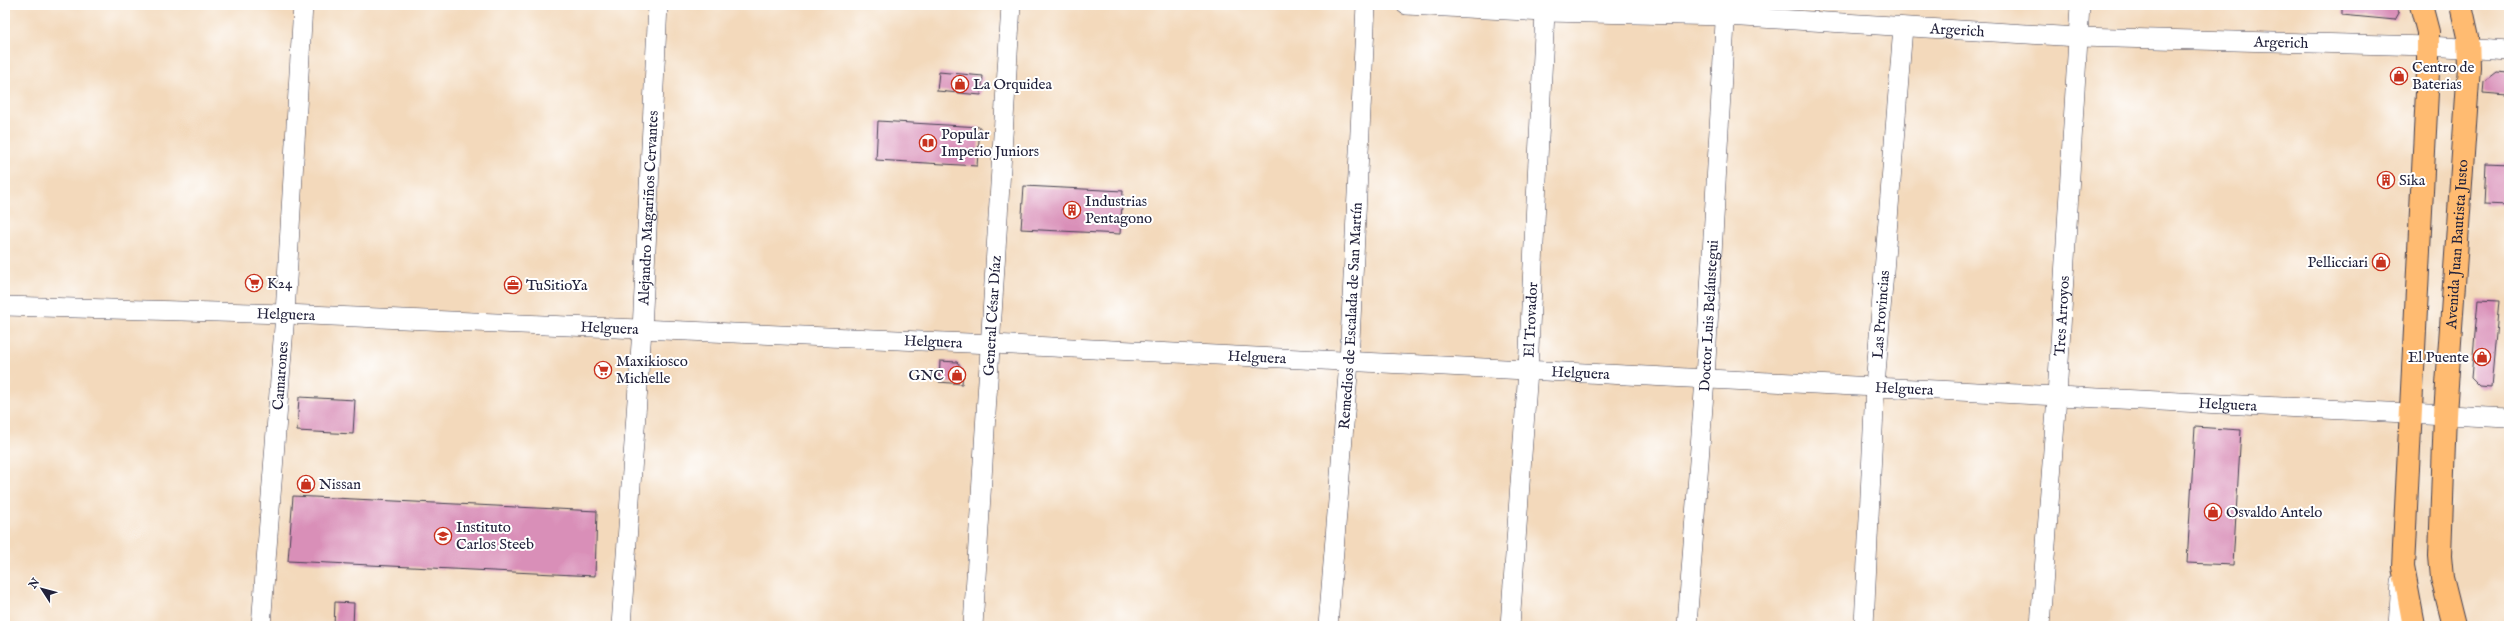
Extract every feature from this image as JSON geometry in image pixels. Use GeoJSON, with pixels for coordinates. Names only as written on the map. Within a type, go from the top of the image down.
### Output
{"type":"FeatureCollection","features":[{"type":"Feature","properties":{"kind":"main road"},"geometry":{"type":"LineString","coordinates":[[2414,626],[2403,567],[2409,413],[2429,46],[2428,32],[2421,5]]}},
{"type":"Feature","properties":{"kind":"main road","name":"Avenida Juan Bautista Justo"},"geometry":{"type":"LineString","coordinates":[[2454,626],[2442,578],[2440,556],[2445,414],[2469,49],[2461,5]]}},
{"type":"Feature","properties":{"kind":"street","name":"Camarones"},"geometry":{"type":"LineString","coordinates":[[261,626],[284,314],[303,5]]}},
{"type":"Feature","properties":{"kind":"street","name":"Alejandro Magariños Cervantes"},"geometry":{"type":"LineString","coordinates":[[621,626],[642,330],[658,5]]}},
{"type":"Feature","properties":{"kind":"street","name":"General César Díaz"},"geometry":{"type":"LineString","coordinates":[[974,626],[1011,5]]}},
{"type":"Feature","properties":{"kind":"street","name":"Remedios de Escalada de San Martín"},"geometry":{"type":"LineString","coordinates":[[1328,626],[1349,362],[1366,5]]}},
{"type":"Feature","properties":{"kind":"street","name":"Argerich"},"geometry":{"type":"LineString","coordinates":[[1406,5],[1545,12],[1726,11],[1903,27],[2078,37],[2429,46],[2509,51]]}},
{"type":"Feature","properties":{"kind":"street","name":"Tres Arroyos"},"geometry":{"type":"LineString","coordinates":[[2040,626],[2057,396],[2080,5]]}},
{"type":"Feature","properties":{"kind":"street","name":"Doctor Luis Beláustegui"},"geometry":{"type":"LineString","coordinates":[[1686,626],[1705,379],[1726,11]]}},
{"type":"Feature","properties":{"kind":"street","name":"El Trovador"},"geometry":{"type":"LineString","coordinates":[[1510,626],[1528,370],[1545,12]]}},
{"type":"Feature","properties":{"kind":"street","name":"Las Provincias"},"geometry":{"type":"LineString","coordinates":[[1864,626],[1875,387],[1903,27]]}},
{"type":"Feature","properties":{"kind":"street","name":"Helguera"},"geometry":{"type":"LineString","coordinates":[[5,306],[284,314],[992,344],[2509,418]]}},
{"type":"Feature","properties":{"kind":"street"},"geometry":{"type":"LineString","coordinates":[[2398,626],[2403,567]]}},
{"type":"Feature","properties":{"kind":"building"},"geometry":{"type":"Polygon","coordinates":[[[2342,5],[2396,5],[2399,13],[2395,20],[2342,15],[2342,5]]]}},
{"type":"Feature","properties":{"kind":"building","name":"La Orquidea"},"geometry":{"type":"Polygon","coordinates":[[[939,72],[983,76],[981,95],[937,91],[939,72]]]}},
{"type":"Feature","properties":{"kind":"building"},"geometry":{"type":"Polygon","coordinates":[[[2497,72],[2509,73],[2508,95],[2483,93],[2484,82],[2497,72]]]}},
{"type":"Feature","properties":{"kind":"building","name":"Popular Imperio Juniors"},"geometry":{"type":"Polygon","coordinates":[[[878,121],[980,127],[977,166],[876,160],[878,121]]]}},
{"type":"Feature","properties":{"kind":"building"},"geometry":{"type":"Polygon","coordinates":[[[2486,163],[2509,164],[2509,205],[2484,204],[2486,163]]]}},
{"type":"Feature","properties":{"kind":"building","name":"Industrias Pentagono"},"geometry":{"type":"Polygon","coordinates":[[[1024,186],[1123,191],[1120,234],[1021,229],[1024,186]]]}},
{"type":"Feature","properties":{"kind":"building"},"geometry":{"type":"Polygon","coordinates":[[[2478,300],[2499,301],[2491,388],[2480,387],[2471,378],[2478,300]]]}},
{"type":"Feature","properties":{"kind":"building"},"geometry":{"type":"Polygon","coordinates":[[[940,361],[957,362],[963,370],[962,384],[939,382],[940,361]]]}},
{"type":"Feature","properties":{"kind":"building"},"geometry":{"type":"Polygon","coordinates":[[[299,397],[355,400],[353,434],[297,431],[299,397]]]}},
{"type":"Feature","properties":{"kind":"building"},"geometry":{"type":"Polygon","coordinates":[[[2195,427],[2241,430],[2233,565],[2187,563],[2195,427]]]}},
{"type":"Feature","properties":{"kind":"building","name":"Instituto Carlos Steeb"},"geometry":{"type":"Polygon","coordinates":[[[293,496],[597,511],[595,576],[288,561],[293,496]]]}},
{"type":"Feature","properties":{"kind":"building"},"geometry":{"type":"Polygon","coordinates":[[[335,602],[354,603],[353,626],[334,626],[335,602]]]}},
{"type":"Feature","properties":{"kind":"place","name":"Centro de Baterias"},"geometry":{"type":"Point","coordinates":[2399,76]}},
{"type":"Feature","properties":{"kind":"place","name":"La Orquidea"},"geometry":{"type":"Point","coordinates":[960,84]}},
{"type":"Feature","properties":{"kind":"place","name":"Popular Imperio Juniors"},"geometry":{"type":"Point","coordinates":[928,143]}},
{"type":"Feature","properties":{"kind":"place","name":"Sika"},"geometry":{"type":"Point","coordinates":[2386,180]}},
{"type":"Feature","properties":{"kind":"place","name":"Industrias Pentagono"},"geometry":{"type":"Point","coordinates":[1072,210]}},
{"type":"Feature","properties":{"kind":"place","name":"Pellicciari"},"geometry":{"type":"Point","coordinates":[2381,262]}},
{"type":"Feature","properties":{"kind":"place","name":"K24"},"geometry":{"type":"Point","coordinates":[254,283]}},
{"type":"Feature","properties":{"kind":"place","name":"TuSitioYa"},"geometry":{"type":"Point","coordinates":[513,285]}},
{"type":"Feature","properties":{"kind":"place","name":"El Puente"},"geometry":{"type":"Point","coordinates":[2482,357]}},
{"type":"Feature","properties":{"kind":"place","name":"Maxikiosco Michelle"},"geometry":{"type":"Point","coordinates":[603,370]}},
{"type":"Feature","properties":{"kind":"place","name":"GNC"},"geometry":{"type":"Point","coordinates":[957,375]}},
{"type":"Feature","properties":{"kind":"place","name":"Nissan"},"geometry":{"type":"Point","coordinates":[306,484]}},
{"type":"Feature","properties":{"kind":"place","name":"Osvaldo Antelo"},"geometry":{"type":"Point","coordinates":[2213,512]}},
{"type":"Feature","properties":{"kind":"place","name":"Instituto Carlos Steeb"},"geometry":{"type":"Point","coordinates":[443,536]}}]}
